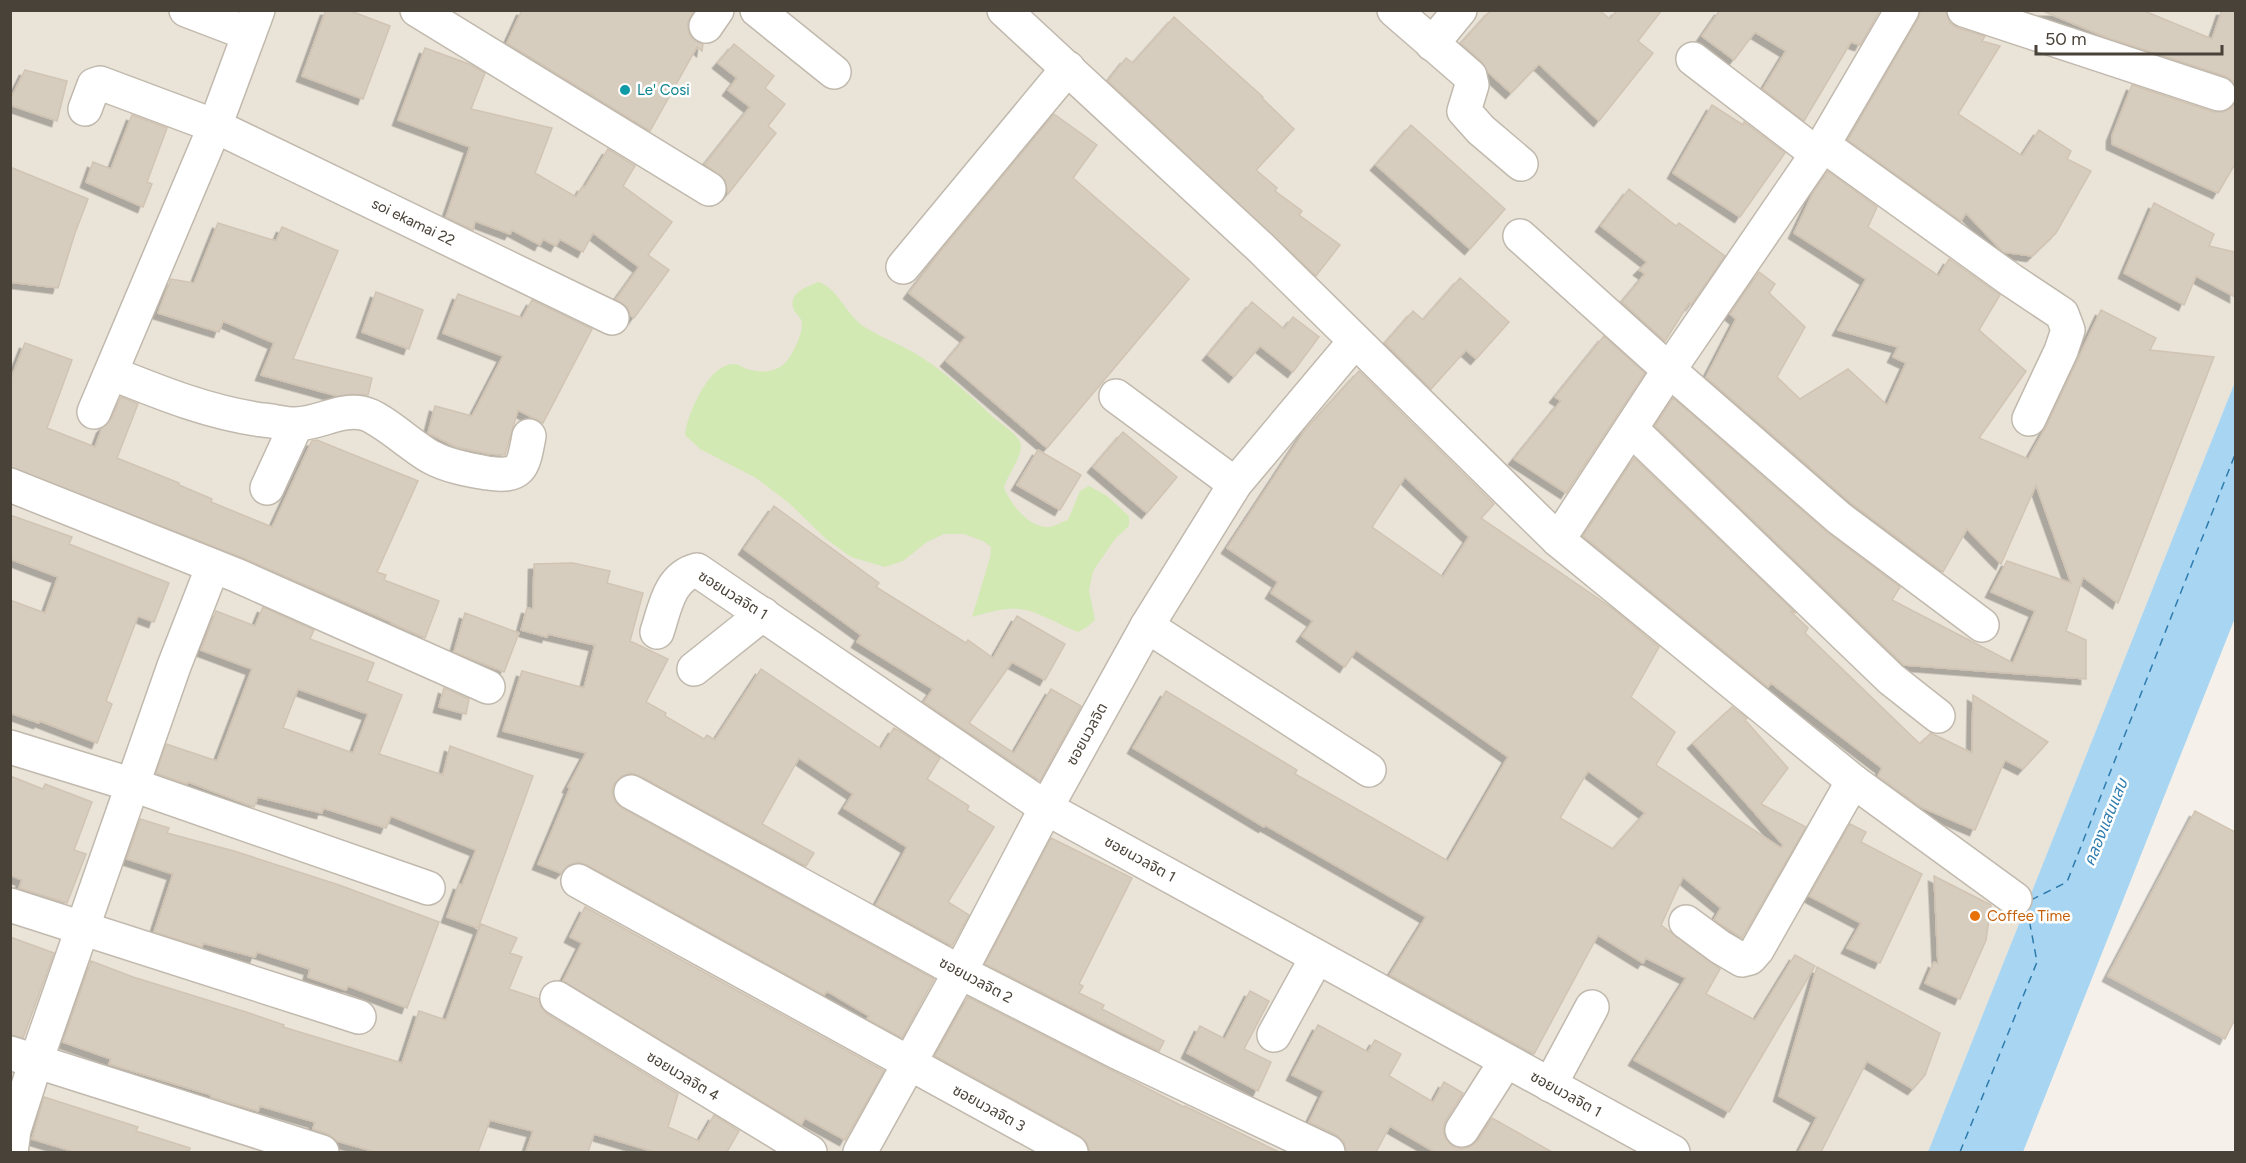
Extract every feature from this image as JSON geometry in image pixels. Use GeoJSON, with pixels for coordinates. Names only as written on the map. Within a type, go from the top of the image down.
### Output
{"type":"FeatureCollection","features":[{"type":"Feature","properties":{"kind":"street"},"geometry":{"type":"LineString","coordinates":[[94,412],[215,126],[254,22],[186,10]]}},
{"type":"Feature","properties":{"kind":"street"},"geometry":{"type":"LineString","coordinates":[[417,10],[709,189]]}},
{"type":"Feature","properties":{"kind":"street"},"geometry":{"type":"LineString","coordinates":[[757,10],[834,72]]}},
{"type":"Feature","properties":{"kind":"street"},"geometry":{"type":"LineString","coordinates":[[1394,10],[1472,80],[1464,111],[1481,130],[1521,164]]}},
{"type":"Feature","properties":{"kind":"street"},"geometry":{"type":"LineString","coordinates":[[1432,44],[1460,10]]}},
{"type":"Feature","properties":{"kind":"street"},"geometry":{"type":"LineString","coordinates":[[1558,540],[1669,370],[1820,150],[1902,10]]}},
{"type":"Feature","properties":{"kind":"street"},"geometry":{"type":"LineString","coordinates":[[1964,10],[2218,94]]}},
{"type":"Feature","properties":{"kind":"street"},"geometry":{"type":"LineString","coordinates":[[1015,13],[1068,68],[1261,248],[1558,540],[1853,781],[2015,899]]}},
{"type":"Feature","properties":{"kind":"street"},"geometry":{"type":"LineString","coordinates":[[1693,59],[1820,150],[2062,314],[2068,330],[2061,351],[2029,419]]}},
{"type":"Feature","properties":{"kind":"street"},"geometry":{"type":"LineString","coordinates":[[903,267],[1068,68]]}},
{"type":"Feature","properties":{"kind":"street","name":"soi ekamai 22"},"geometry":{"type":"LineString","coordinates":[[85,109],[91,88],[100,83],[215,126],[612,318]]}},
{"type":"Feature","properties":{"kind":"street"},"geometry":{"type":"LineString","coordinates":[[1520,236],[1839,518],[1982,625]]}},
{"type":"Feature","properties":{"kind":"street","name":"ซอยนวลจิต"},"geometry":{"type":"LineString","coordinates":[[860,1152],[1147,626],[1235,484],[1355,341]]}},
{"type":"Feature","properties":{"kind":"street"},"geometry":{"type":"LineString","coordinates":[[111,373],[174,398],[230,415],[296,424],[350,411],[365,413],[385,424],[432,458],[469,470],[506,476],[517,471],[524,461],[529,436]]}},
{"type":"Feature","properties":{"kind":"street"},"geometry":{"type":"LineString","coordinates":[[1116,396],[1235,484]]}},
{"type":"Feature","properties":{"kind":"street"},"geometry":{"type":"LineString","coordinates":[[267,488],[296,424]]}},
{"type":"Feature","properties":{"kind":"street"},"geometry":{"type":"LineString","coordinates":[[1631,429],[1891,680],[1938,716]]}},
{"type":"Feature","properties":{"kind":"street"},"geometry":{"type":"LineString","coordinates":[[10,485],[213,566],[488,687]]}},
{"type":"Feature","properties":{"kind":"street"},"geometry":{"type":"LineString","coordinates":[[13,1141],[23,1057],[83,929],[174,666],[213,566]]}},
{"type":"Feature","properties":{"kind":"street","name":"ซอยนวลจิต 1"},"geometry":{"type":"LineString","coordinates":[[657,632],[672,586],[687,572],[697,570],[1046,808],[1673,1152]]}},
{"type":"Feature","properties":{"kind":"street"},"geometry":{"type":"LineString","coordinates":[[694,669],[763,614]]}},
{"type":"Feature","properties":{"kind":"street"},"geometry":{"type":"LineString","coordinates":[[1147,626],[1369,770]]}},
{"type":"Feature","properties":{"kind":"street"},"geometry":{"type":"LineString","coordinates":[[10,747],[133,784],[428,888]]}},
{"type":"Feature","properties":{"kind":"street"},"geometry":{"type":"LineString","coordinates":[[1686,922],[1720,948],[1742,960],[1750,958],[1757,950],[1853,781]]}},
{"type":"Feature","properties":{"kind":"street","name":"ซอยนวลจิต 2"},"geometry":{"type":"LineString","coordinates":[[631,792],[960,972],[1117,1052],[1328,1152]]}},
{"type":"Feature","properties":{"kind":"street","name":"ซอยนวลจิต 3"},"geometry":{"type":"LineString","coordinates":[[578,881],[1071,1152]]}},
{"type":"Feature","properties":{"kind":"street"},"geometry":{"type":"LineString","coordinates":[[10,905],[359,1017]]}},
{"type":"Feature","properties":{"kind":"street"},"geometry":{"type":"LineString","coordinates":[[1274,1035],[1317,957]]}},
{"type":"Feature","properties":{"kind":"street","name":"ซอยนวลจิต 4"},"geometry":{"type":"LineString","coordinates":[[557,998],[810,1152]]}},
{"type":"Feature","properties":{"kind":"street"},"geometry":{"type":"LineString","coordinates":[[1550,1085],[1592,1007]]}},
{"type":"Feature","properties":{"kind":"street"},"geometry":{"type":"LineString","coordinates":[[23,1057],[322,1152]]}},
{"type":"Feature","properties":{"kind":"street"},"geometry":{"type":"LineString","coordinates":[[1462,1130],[1506,1061]]}},
{"type":"Feature","properties":{"kind":"shaded area"},"geometry":{"type":"Polygon","coordinates":[[[10,11],[2235,11],[2235,382],[1928,1152],[11,1152],[10,11]]]}},
{"type":"Feature","properties":{"kind":"green space"},"geometry":{"type":"Polygon","coordinates":[[[818,282],[831,290],[863,326],[933,365],[1015,435],[1020,442],[1020,452],[1004,488],[1016,508],[1028,520],[1042,527],[1050,527],[1068,520],[1080,491],[1089,486],[1107,496],[1129,516],[1129,526],[1115,539],[1093,571],[1089,590],[1095,620],[1087,627],[1078,632],[1027,610],[1017,609],[1005,609],[972,617],[990,558],[991,547],[983,541],[964,534],[944,534],[927,542],[903,561],[885,567],[851,557],[826,539],[789,503],[756,478],[700,449],[685,435],[695,403],[716,371],[735,364],[753,371],[766,371],[778,368],[787,361],[802,329],[801,320],[794,310],[793,299],[799,292],[818,282]]]}},
{"type":"Feature","properties":{"kind":"water","name":"คลองแสนแสบ"},"geometry":{"type":"Polygon","coordinates":[[[2235,382],[2235,618],[2023,1152],[1928,1152],[2235,382]]]}},
{"type":"Feature","properties":{"kind":"building"},"geometry":{"type":"Polygon","coordinates":[[[326,10],[348,10],[390,26],[363,99],[302,76],[326,10]]]}},
{"type":"Feature","properties":{"kind":"building","name":"Le' Cosi"},"geometry":{"type":"Polygon","coordinates":[[[522,10],[694,10],[687,24],[689,34],[695,41],[703,44],[702,51],[697,47],[650,131],[507,43],[522,10]]]}},
{"type":"Feature","properties":{"kind":"building"},"geometry":{"type":"Polygon","coordinates":[[[1491,10],[1599,10],[1610,19],[1617,10],[1662,10],[1638,41],[1653,53],[1599,121],[1539,64],[1511,93],[1488,72],[1482,62],[1461,43],[1491,10]]]}},
{"type":"Feature","properties":{"kind":"building"},"geometry":{"type":"Polygon","coordinates":[[[1720,10],[1880,10],[1860,45],[1851,42],[1804,121],[1763,89],[1786,51],[1755,32],[1734,60],[1702,36],[1720,10]]]}},
{"type":"Feature","properties":{"kind":"building"},"geometry":{"type":"Polygon","coordinates":[[[1921,10],[1946,10],[1950,23],[1958,28],[1985,36],[1982,41],[2000,46],[1958,114],[2022,156],[2039,130],[2071,151],[2067,159],[2091,171],[2056,233],[2032,256],[2003,252],[1966,213],[1961,221],[1848,140],[1921,10]]]}},
{"type":"Feature","properties":{"kind":"building"},"geometry":{"type":"Polygon","coordinates":[[[2142,10],[2212,39],[2222,10],[2235,10],[2235,86],[2233,81],[2225,76],[2108,38],[2043,11],[2142,10]]]}},
{"type":"Feature","properties":{"kind":"building"},"geometry":{"type":"Polygon","coordinates":[[[1174,17],[1263,97],[1294,129],[1256,170],[1277,188],[1275,191],[1302,211],[1299,215],[1340,245],[1316,276],[1108,81],[1126,58],[1133,63],[1174,17]]]}},
{"type":"Feature","properties":{"kind":"building"},"geometry":{"type":"Polygon","coordinates":[[[734,44],[774,76],[765,88],[785,104],[768,126],[776,133],[728,194],[725,180],[705,164],[750,107],[728,90],[737,78],[718,63],[734,44]]]}},
{"type":"Feature","properties":{"kind":"building"},"geometry":{"type":"Polygon","coordinates":[[[425,48],[469,64],[485,73],[471,109],[552,128],[535,173],[576,197],[583,186],[585,187],[608,149],[635,166],[623,186],[672,222],[648,255],[669,270],[634,318],[627,307],[616,299],[639,267],[593,233],[583,252],[560,239],[556,246],[543,239],[540,245],[512,230],[510,234],[475,221],[473,230],[446,217],[470,147],[398,120],[425,48]]]}},
{"type":"Feature","properties":{"kind":"building"},"geometry":{"type":"Polygon","coordinates":[[[25,70],[67,81],[57,121],[10,105],[10,100],[25,70]]]}},
{"type":"Feature","properties":{"kind":"building"},"geometry":{"type":"Polygon","coordinates":[[[2132,85],[2214,112],[2223,112],[2231,108],[2235,102],[2235,164],[2218,193],[2112,144],[2112,136],[2132,85]]]}},
{"type":"Feature","properties":{"kind":"building"},"geometry":{"type":"Polygon","coordinates":[[[1712,105],[1743,125],[1744,122],[1785,153],[1740,217],[1673,173],[1712,105]]]}},
{"type":"Feature","properties":{"kind":"building"},"geometry":{"type":"Polygon","coordinates":[[[1054,114],[1097,145],[1073,178],[1189,279],[1047,448],[946,361],[966,337],[909,293],[1054,114]]]}},
{"type":"Feature","properties":{"kind":"building"},"geometry":{"type":"Polygon","coordinates":[[[132,115],[167,128],[147,182],[152,184],[143,207],[86,182],[93,162],[111,169],[132,115]]]}},
{"type":"Feature","properties":{"kind":"building"},"geometry":{"type":"Polygon","coordinates":[[[1411,125],[1505,209],[1470,249],[1376,165],[1411,125]]]}},
{"type":"Feature","properties":{"kind":"building"},"geometry":{"type":"Polygon","coordinates":[[[10,167],[88,199],[58,288],[10,282],[10,167]]]}},
{"type":"Feature","properties":{"kind":"building"},"geometry":{"type":"Polygon","coordinates":[[[1828,171],[1877,207],[1868,227],[1939,276],[1949,259],[2000,295],[1979,330],[2026,371],[1979,438],[2028,459],[2046,427],[2101,310],[2156,338],[2150,350],[2214,357],[2118,603],[2083,577],[2066,631],[2086,640],[2086,679],[1904,665],[1655,426],[1673,398],[1827,532],[1900,587],[1892,600],[2013,663],[2035,611],[1991,592],[2007,561],[2071,583],[2036,485],[2001,564],[1967,529],[1943,572],[1851,503],[1706,377],[1736,319],[1730,314],[1759,272],[1775,284],[1769,293],[1805,327],[1777,377],[1800,399],[1848,369],[1887,405],[1906,363],[1893,357],[1898,347],[1838,330],[1866,279],[1794,233],[1814,191],[1828,171]]]}},
{"type":"Feature","properties":{"kind":"building"},"geometry":{"type":"Polygon","coordinates":[[[1629,189],[1676,226],[1679,223],[1725,256],[1691,305],[1689,303],[1665,341],[1622,302],[1645,274],[1639,270],[1647,262],[1601,226],[1629,189]]]}},
{"type":"Feature","properties":{"kind":"building"},"geometry":{"type":"Polygon","coordinates":[[[2154,203],[2214,234],[2209,246],[2235,252],[2235,297],[2196,276],[2184,305],[2124,273],[2154,203]]]}},
{"type":"Feature","properties":{"kind":"building"},"geometry":{"type":"Polygon","coordinates":[[[218,223],[276,241],[282,227],[338,251],[293,359],[372,378],[368,395],[337,396],[261,375],[274,343],[223,321],[219,332],[158,313],[171,279],[194,283],[218,223]]]}},
{"type":"Feature","properties":{"kind":"building"},"geometry":{"type":"Polygon","coordinates":[[[1460,278],[1509,322],[1476,359],[1466,350],[1431,389],[1385,343],[1413,311],[1423,320],[1460,278]]]}},
{"type":"Feature","properties":{"kind":"building"},"geometry":{"type":"Polygon","coordinates":[[[376,292],[423,310],[409,349],[362,332],[376,292]]]}},
{"type":"Feature","properties":{"kind":"building"},"geometry":{"type":"Polygon","coordinates":[[[458,294],[522,318],[532,300],[592,329],[543,423],[518,410],[505,455],[456,447],[428,433],[435,406],[472,416],[503,356],[443,333],[458,294]]]}},
{"type":"Feature","properties":{"kind":"building"},"geometry":{"type":"Polygon","coordinates":[[[1252,302],[1284,329],[1293,317],[1319,337],[1293,372],[1260,346],[1234,377],[1208,355],[1252,302]]]}},
{"type":"Feature","properties":{"kind":"building"},"geometry":{"type":"Polygon","coordinates":[[[1604,336],[1645,373],[1566,493],[1514,459],[1561,401],[1555,397],[1604,336]]]}},
{"type":"Feature","properties":{"kind":"building"},"geometry":{"type":"Polygon","coordinates":[[[25,343],[72,360],[47,428],[95,447],[102,428],[111,419],[121,397],[138,404],[117,458],[179,483],[212,499],[211,502],[272,527],[312,441],[317,440],[418,481],[377,572],[386,575],[384,580],[439,601],[425,638],[243,558],[10,467],[10,381],[25,343]]]}},
{"type":"Feature","properties":{"kind":"building"},"geometry":{"type":"Polygon","coordinates":[[[1359,371],[1494,504],[1481,518],[1612,608],[1659,647],[1631,697],[1675,732],[1656,765],[1781,848],[1783,845],[1693,743],[1732,707],[1747,718],[1745,720],[1788,768],[1761,804],[1806,827],[1742,938],[1714,920],[1721,908],[1683,877],[1661,925],[1720,969],[1706,994],[1755,1020],[1795,955],[1815,966],[1729,1112],[1634,1060],[1686,978],[1646,958],[1643,963],[1598,935],[1534,1054],[1390,975],[1426,917],[1265,825],[1264,827],[1133,748],[1166,691],[1297,770],[1295,774],[1448,861],[1508,757],[1356,650],[1345,667],[1302,636],[1313,621],[1271,593],[1278,582],[1227,548],[1305,430],[1359,371]],[[1405,477],[1372,527],[1443,577],[1469,537],[1405,477]],[[1588,771],[1560,818],[1613,849],[1645,813],[1588,771]]]}},
{"type":"Feature","properties":{"kind":"building"},"geometry":{"type":"Polygon","coordinates":[[[1123,432],[1177,477],[1147,513],[1093,467],[1123,432]]]}},
{"type":"Feature","properties":{"kind":"building"},"geometry":{"type":"Polygon","coordinates":[[[1038,450],[1081,475],[1060,510],[1017,485],[1038,450]]]}},
{"type":"Feature","properties":{"kind":"building"},"geometry":{"type":"Polygon","coordinates":[[[1634,458],[1796,613],[1790,611],[1808,628],[1805,633],[1920,744],[1931,733],[1972,753],[1973,695],[2048,742],[2023,769],[2005,760],[1975,830],[1921,807],[1878,776],[1882,768],[1771,683],[1768,687],[1583,536],[1634,458]]]}},
{"type":"Feature","properties":{"kind":"building"},"geometry":{"type":"Polygon","coordinates":[[[774,506],[879,583],[876,587],[966,643],[968,640],[993,658],[1017,616],[1065,644],[1045,680],[1012,662],[969,723],[1014,753],[1051,689],[1081,706],[1040,781],[924,702],[933,689],[857,642],[861,635],[744,549],[774,506]]]}},
{"type":"Feature","properties":{"kind":"building"},"geometry":{"type":"Polygon","coordinates":[[[10,515],[72,537],[69,544],[169,583],[154,622],[138,616],[106,701],[112,704],[97,743],[40,721],[39,723],[10,713],[10,600],[45,613],[58,577],[10,559],[10,515]]]}},
{"type":"Feature","properties":{"kind":"building"},"geometry":{"type":"Polygon","coordinates":[[[573,563],[610,571],[607,583],[643,593],[630,641],[668,659],[646,702],[666,713],[665,716],[704,739],[707,735],[715,740],[761,669],[881,749],[894,728],[940,758],[927,779],[969,806],[967,810],[994,827],[948,902],[969,915],[952,946],[876,905],[907,847],[844,808],[853,794],[799,758],[762,824],[814,853],[806,866],[640,776],[631,773],[622,776],[614,784],[612,792],[615,801],[622,808],[934,979],[902,1038],[867,1019],[869,1016],[827,991],[824,995],[587,865],[578,862],[569,865],[561,873],[538,864],[570,788],[568,787],[586,753],[503,731],[522,671],[584,688],[595,645],[521,630],[527,608],[533,609],[534,564],[573,563]]]}},
{"type":"Feature","properties":{"kind":"building"},"geometry":{"type":"Polygon","coordinates":[[[263,607],[314,630],[310,639],[374,663],[367,681],[402,695],[379,754],[443,775],[450,746],[533,776],[478,928],[447,917],[459,884],[462,885],[476,850],[391,816],[386,828],[323,808],[322,813],[258,797],[254,807],[188,782],[187,784],[156,773],[166,744],[217,761],[252,669],[201,650],[216,611],[255,626],[263,607]],[[298,689],[283,728],[353,753],[368,714],[298,689]]]}},
{"type":"Feature","properties":{"kind":"building"},"geometry":{"type":"Polygon","coordinates":[[[465,613],[519,633],[504,672],[454,652],[465,613]]]}},
{"type":"Feature","properties":{"kind":"building"},"geometry":{"type":"Polygon","coordinates":[[[444,688],[469,699],[466,714],[439,707],[444,688]]]}},
{"type":"Feature","properties":{"kind":"building"},"geometry":{"type":"Polygon","coordinates":[[[10,776],[43,789],[45,784],[92,802],[74,850],[86,854],[67,903],[19,888],[22,880],[10,875],[10,776]]]}},
{"type":"Feature","properties":{"kind":"building"},"geometry":{"type":"Polygon","coordinates":[[[2195,811],[2235,832],[2235,1019],[2225,1039],[2108,976],[2195,811]]]}},
{"type":"Feature","properties":{"kind":"building"},"geometry":{"type":"Polygon","coordinates":[[[140,819],[169,828],[167,833],[234,851],[339,885],[439,922],[407,1008],[348,986],[346,990],[308,977],[310,969],[257,952],[255,957],[203,943],[202,947],[154,932],[173,874],[127,859],[140,819]]]}},
{"type":"Feature","properties":{"kind":"building"},"geometry":{"type":"Polygon","coordinates":[[[1850,824],[1866,832],[1861,842],[1922,874],[1880,963],[1847,948],[1861,923],[1809,896],[1850,824]]]}},
{"type":"Feature","properties":{"kind":"building"},"geometry":{"type":"Polygon","coordinates":[[[1051,838],[1132,878],[1079,984],[1083,986],[1079,993],[1104,1005],[1102,1009],[1164,1041],[1159,1051],[985,964],[1051,838]]]}},
{"type":"Feature","properties":{"kind":"building"},"geometry":{"type":"Polygon","coordinates":[[[1934,876],[1991,905],[1986,940],[1960,999],[1925,983],[1934,962],[1938,964],[1934,876]]]}},
{"type":"Feature","properties":{"kind":"building"},"geometry":{"type":"Polygon","coordinates":[[[585,907],[884,1071],[845,1140],[805,1118],[801,1125],[563,981],[582,943],[570,937],[585,907]]]}},
{"type":"Feature","properties":{"kind":"building"},"geometry":{"type":"Polygon","coordinates":[[[481,924],[517,938],[510,953],[522,957],[509,989],[539,999],[541,1007],[547,1014],[678,1094],[668,1127],[699,1141],[714,1115],[739,1131],[727,1152],[655,1152],[594,1134],[588,1152],[526,1152],[533,1131],[490,1120],[478,1152],[376,1152],[337,1141],[328,1134],[313,1129],[315,1122],[260,1106],[258,1111],[211,1097],[211,1095],[109,1064],[111,1059],[63,1042],[91,961],[133,977],[284,1025],[283,1027],[402,1063],[419,1011],[446,1020],[481,924]]]}},
{"type":"Feature","properties":{"kind":"building"},"geometry":{"type":"Polygon","coordinates":[[[10,937],[54,953],[23,1038],[10,1035],[10,937]]]}},
{"type":"Feature","properties":{"kind":"building"},"geometry":{"type":"Polygon","coordinates":[[[1817,967],[1940,1033],[1925,1075],[1913,1089],[1867,1061],[1821,1152],[1799,1152],[1817,1117],[1779,1096],[1817,967]]]}},
{"type":"Feature","properties":{"kind":"building"},"geometry":{"type":"Polygon","coordinates":[[[1250,991],[1269,1001],[1244,1049],[1271,1062],[1258,1091],[1187,1053],[1200,1026],[1225,1039],[1250,991]]]}},
{"type":"Feature","properties":{"kind":"building"},"geometry":{"type":"Polygon","coordinates":[[[968,997],[1184,1107],[1279,1152],[1090,1152],[1087,1143],[1080,1136],[935,1056],[968,997]]]}},
{"type":"Feature","properties":{"kind":"building"},"geometry":{"type":"Polygon","coordinates":[[[1318,1025],[1368,1052],[1375,1040],[1401,1054],[1389,1076],[1433,1102],[1444,1082],[1463,1093],[1443,1129],[1445,1138],[1452,1146],[1462,1149],[1471,1146],[1478,1140],[1492,1118],[1552,1152],[1435,1152],[1390,1126],[1376,1152],[1346,1152],[1344,1142],[1337,1135],[1309,1122],[1324,1091],[1292,1075],[1318,1025]]]}},
{"type":"Feature","properties":{"kind":"building"},"geometry":{"type":"Polygon","coordinates":[[[44,1097],[138,1127],[136,1131],[190,1148],[189,1152],[75,1152],[32,1139],[44,1097]]]}},
{"type":"Feature","properties":{"kind":"ferry route"},"geometry":{"type":"LineString","coordinates":[[2031,900],[2067,882],[2236,452]]}},
{"type":"Feature","properties":{"kind":"ferry route"},"geometry":{"type":"LineString","coordinates":[[1960,1152],[2037,962],[2027,908]]}},
{"type":"Feature","properties":{"kind":"place","name":"Le' Cosi"},"geometry":{"type":"Point","coordinates":[625,90]}},
{"type":"Feature","properties":{"kind":"place","name":"Coffee Time"},"geometry":{"type":"Point","coordinates":[1975,916]}}]}
